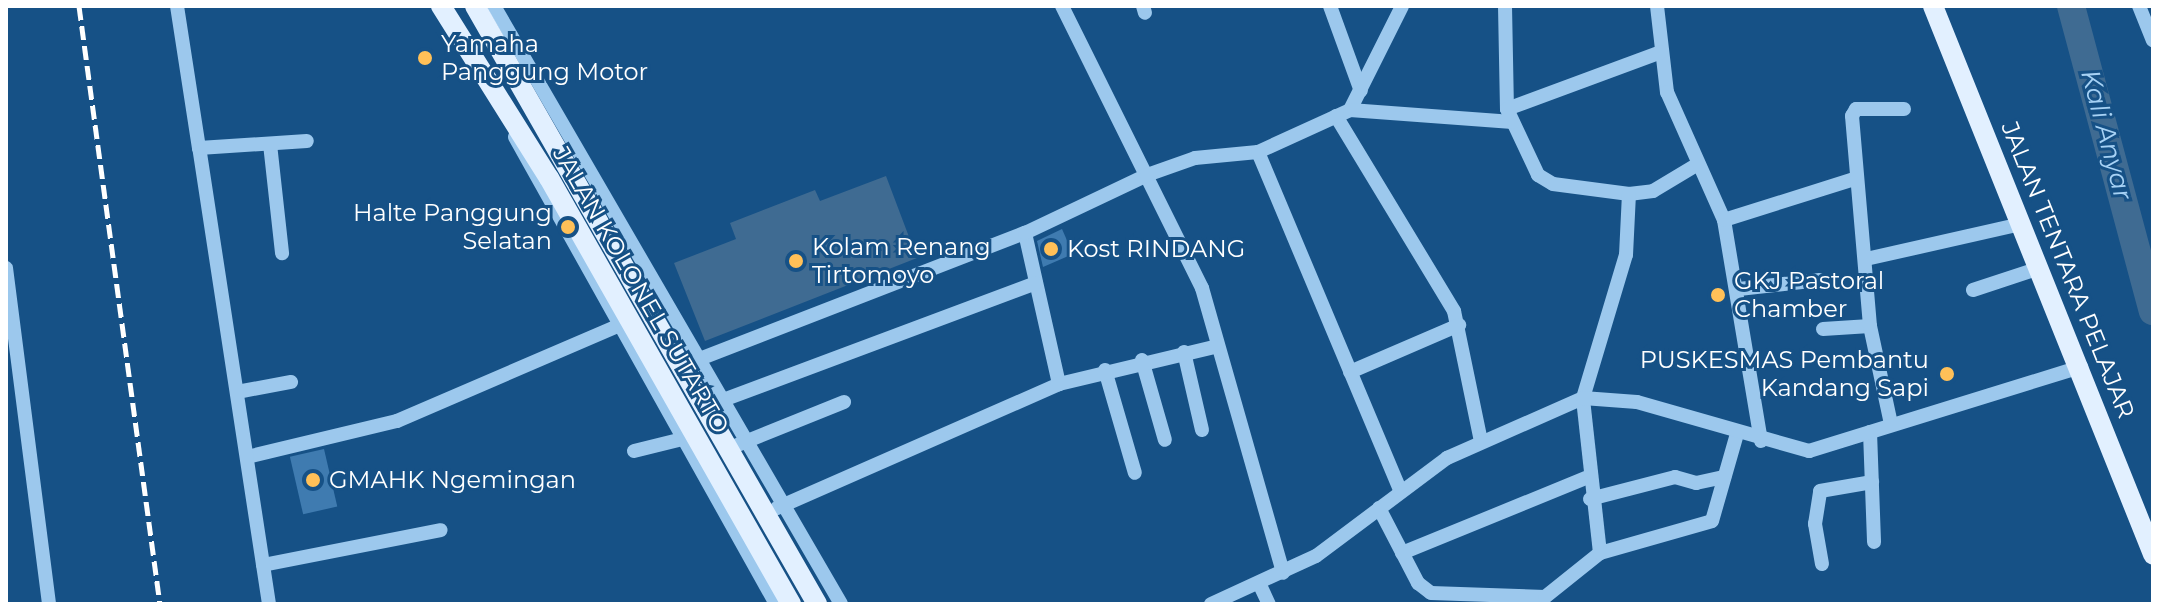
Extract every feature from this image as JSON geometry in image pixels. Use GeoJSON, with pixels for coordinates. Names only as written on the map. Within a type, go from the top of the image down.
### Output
{"type":"FeatureCollection","features":[{"type":"Feature","properties":{"kind":"main road","name":"JALAN KOLONEL SUTARTO"},"geometry":{"type":"LineString","coordinates":[[441,6],[502,102],[622,324],[791,604]]}},
{"type":"Feature","properties":{"kind":"main road","name":"JALAN KOLONEL SUTARTO"},"geometry":{"type":"LineString","coordinates":[[475,6],[510,47],[694,361],[707,406],[730,448],[776,509],[817,604]]}},
{"type":"Feature","properties":{"kind":"main road","name":"JALAN TENTARA PELAJAR"},"geometry":{"type":"LineString","coordinates":[[1933,6],[2081,367],[2153,554]]}},
{"type":"Feature","properties":{"kind":"main road"},"geometry":{"type":"LineString","coordinates":[[478,64],[510,47]]}},
{"type":"Feature","properties":{"kind":"street"},"geometry":{"type":"LineString","coordinates":[[177,6],[269,604]]}},
{"type":"Feature","properties":{"kind":"street"},"geometry":{"type":"LineString","coordinates":[[494,6],[510,47]]}},
{"type":"Feature","properties":{"kind":"street"},"geometry":{"type":"LineString","coordinates":[[1062,6],[1147,175],[1212,316],[1283,573]]}},
{"type":"Feature","properties":{"kind":"street"},"geometry":{"type":"LineString","coordinates":[[1330,6],[1361,91]]}},
{"type":"Feature","properties":{"kind":"street"},"geometry":{"type":"LineString","coordinates":[[1343,113],[1361,91],[1402,6]]}},
{"type":"Feature","properties":{"kind":"street"},"geometry":{"type":"LineString","coordinates":[[1505,6],[1510,116],[1547,181],[1629,194],[1653,191],[1698,164]]}},
{"type":"Feature","properties":{"kind":"street"},"geometry":{"type":"LineString","coordinates":[[1657,6],[1667,92],[1724,220],[1739,289],[1761,441]]}},
{"type":"Feature","properties":{"kind":"street"},"geometry":{"type":"LineString","coordinates":[[2139,6],[2153,40]]}},
{"type":"Feature","properties":{"kind":"street"},"geometry":{"type":"LineString","coordinates":[[841,604],[776,509],[751,439],[728,398],[694,361],[1025,233],[1147,175],[1195,158],[1258,152],[1343,113],[1510,116],[1661,52]]}},
{"type":"Feature","properties":{"kind":"street"},"geometry":{"type":"LineString","coordinates":[[1891,424],[1870,326],[1852,112],[1904,109]]}},
{"type":"Feature","properties":{"kind":"street"},"geometry":{"type":"LineString","coordinates":[[1343,113],[1423,250],[1459,325],[1481,441]]}},
{"type":"Feature","properties":{"kind":"street"},"geometry":{"type":"LineString","coordinates":[[199,148],[307,141]]}},
{"type":"Feature","properties":{"kind":"street"},"geometry":{"type":"LineString","coordinates":[[270,144],[282,253]]}},
{"type":"Feature","properties":{"kind":"street"},"geometry":{"type":"LineString","coordinates":[[1258,152],[1400,490]]}},
{"type":"Feature","properties":{"kind":"street"},"geometry":{"type":"LineString","coordinates":[[1724,220],[1857,178]]}},
{"type":"Feature","properties":{"kind":"street"},"geometry":{"type":"LineString","coordinates":[[1600,553],[1586,478],[1583,398],[1622,269],[1629,194]]}},
{"type":"Feature","properties":{"kind":"street"},"geometry":{"type":"LineString","coordinates":[[1866,259],[2021,224]]}},
{"type":"Feature","properties":{"kind":"street"},"geometry":{"type":"LineString","coordinates":[[1025,233],[1059,384]]}},
{"type":"Feature","properties":{"kind":"street"},"geometry":{"type":"LineString","coordinates":[[6,268],[49,604]]}},
{"type":"Feature","properties":{"kind":"street"},"geometry":{"type":"LineString","coordinates":[[1973,290],[2040,268]]}},
{"type":"Feature","properties":{"kind":"street"},"geometry":{"type":"LineString","coordinates":[[1739,289],[1819,280]]}},
{"type":"Feature","properties":{"kind":"street"},"geometry":{"type":"LineString","coordinates":[[707,406],[1036,283]]}},
{"type":"Feature","properties":{"kind":"street"},"geometry":{"type":"LineString","coordinates":[[247,457],[397,421],[622,324],[776,604]]}},
{"type":"Feature","properties":{"kind":"street"},"geometry":{"type":"LineString","coordinates":[[1350,372],[1459,325]]}},
{"type":"Feature","properties":{"kind":"street"},"geometry":{"type":"LineString","coordinates":[[1823,329],[1870,326]]}},
{"type":"Feature","properties":{"kind":"street"},"geometry":{"type":"LineString","coordinates":[[776,509],[1059,384],[1142,360],[1214,347]]}},
{"type":"Feature","properties":{"kind":"street"},"geometry":{"type":"LineString","coordinates":[[1184,352],[1202,430]]}},
{"type":"Feature","properties":{"kind":"street"},"geometry":{"type":"LineString","coordinates":[[1142,360],[1165,440]]}},
{"type":"Feature","properties":{"kind":"street"},"geometry":{"type":"LineString","coordinates":[[1211,604],[1283,573],[1379,508],[1400,490],[1481,441],[1583,398],[1637,402],[1761,441],[1809,451],[2081,367]]}},
{"type":"Feature","properties":{"kind":"street"},"geometry":{"type":"LineString","coordinates":[[1105,370],[1135,473]]}},
{"type":"Feature","properties":{"kind":"street"},"geometry":{"type":"LineString","coordinates":[[237,392],[291,382]]}},
{"type":"Feature","properties":{"kind":"street"},"geometry":{"type":"LineString","coordinates":[[730,448],[844,402]]}},
{"type":"Feature","properties":{"kind":"street"},"geometry":{"type":"LineString","coordinates":[[1870,432],[1874,542]]}},
{"type":"Feature","properties":{"kind":"street"},"geometry":{"type":"LineString","coordinates":[[1379,508],[1402,553],[1431,593],[1534,599],[1559,590],[1600,553],[1712,521],[1737,434]]}},
{"type":"Feature","properties":{"kind":"street"},"geometry":{"type":"LineString","coordinates":[[634,451],[683,439]]}},
{"type":"Feature","properties":{"kind":"street"},"geometry":{"type":"LineString","coordinates":[[1590,499],[1675,477],[1696,483],[1724,477]]}},
{"type":"Feature","properties":{"kind":"street"},"geometry":{"type":"LineString","coordinates":[[1402,553],[1586,478]]}},
{"type":"Feature","properties":{"kind":"street"},"geometry":{"type":"LineString","coordinates":[[1822,564],[1815,524],[1820,491],[1872,482]]}},
{"type":"Feature","properties":{"kind":"street"},"geometry":{"type":"LineString","coordinates":[[263,565],[441,530]]}},
{"type":"Feature","properties":{"kind":"street"},"geometry":{"type":"LineString","coordinates":[[1259,583],[1269,604]]}},
{"type":"Feature","properties":{"kind":"water","name":"Kolam Renang Tirtomoyo"},"geometry":{"type":"Polygon","coordinates":[[[886,176],[917,258],[705,341],[674,263],[736,239],[730,223],[815,190],[820,201],[886,176]]]}},
{"type":"Feature","properties":{"kind":"building","name":"Kost RINDANG"},"geometry":{"type":"Polygon","coordinates":[[[1062,229],[1073,254],[1043,267],[1037,241],[1062,229]]]}},
{"type":"Feature","properties":{"kind":"building","name":"GMAHK Ngemingan"},"geometry":{"type":"Polygon","coordinates":[[[324,449],[337,506],[303,514],[290,457],[324,449]]]}},
{"type":"Feature","properties":{"kind":"waterway","name":"Kali Anyar"},"geometry":{"type":"LineString","coordinates":[[2071,6],[2153,311]]}},
{"type":"Feature","properties":{"kind":"railway"},"geometry":{"type":"LineString","coordinates":[[79,6],[160,604]]}},
{"type":"Feature","properties":{"kind":"place","name":"Yamaha Panggung Motor"},"geometry":{"type":"Point","coordinates":[425,58]}},
{"type":"Feature","properties":{"kind":"place","name":"Halte Panggung Selatan"},"geometry":{"type":"Point","coordinates":[568,227]}},
{"type":"Feature","properties":{"kind":"place","name":"Kost RINDANG"},"geometry":{"type":"Point","coordinates":[1051,249]}},
{"type":"Feature","properties":{"kind":"place","name":"Kolam Renang Tirtomoyo"},"geometry":{"type":"Point","coordinates":[796,261]}},
{"type":"Feature","properties":{"kind":"place","name":"GKJ Pastoral Chamber"},"geometry":{"type":"Point","coordinates":[1718,295]}},
{"type":"Feature","properties":{"kind":"place","name":"PUSKESMAS Pembantu Kandang Sapi"},"geometry":{"type":"Point","coordinates":[1947,374]}},
{"type":"Feature","properties":{"kind":"place","name":"GMAHK Ngemingan"},"geometry":{"type":"Point","coordinates":[313,480]}}]}
